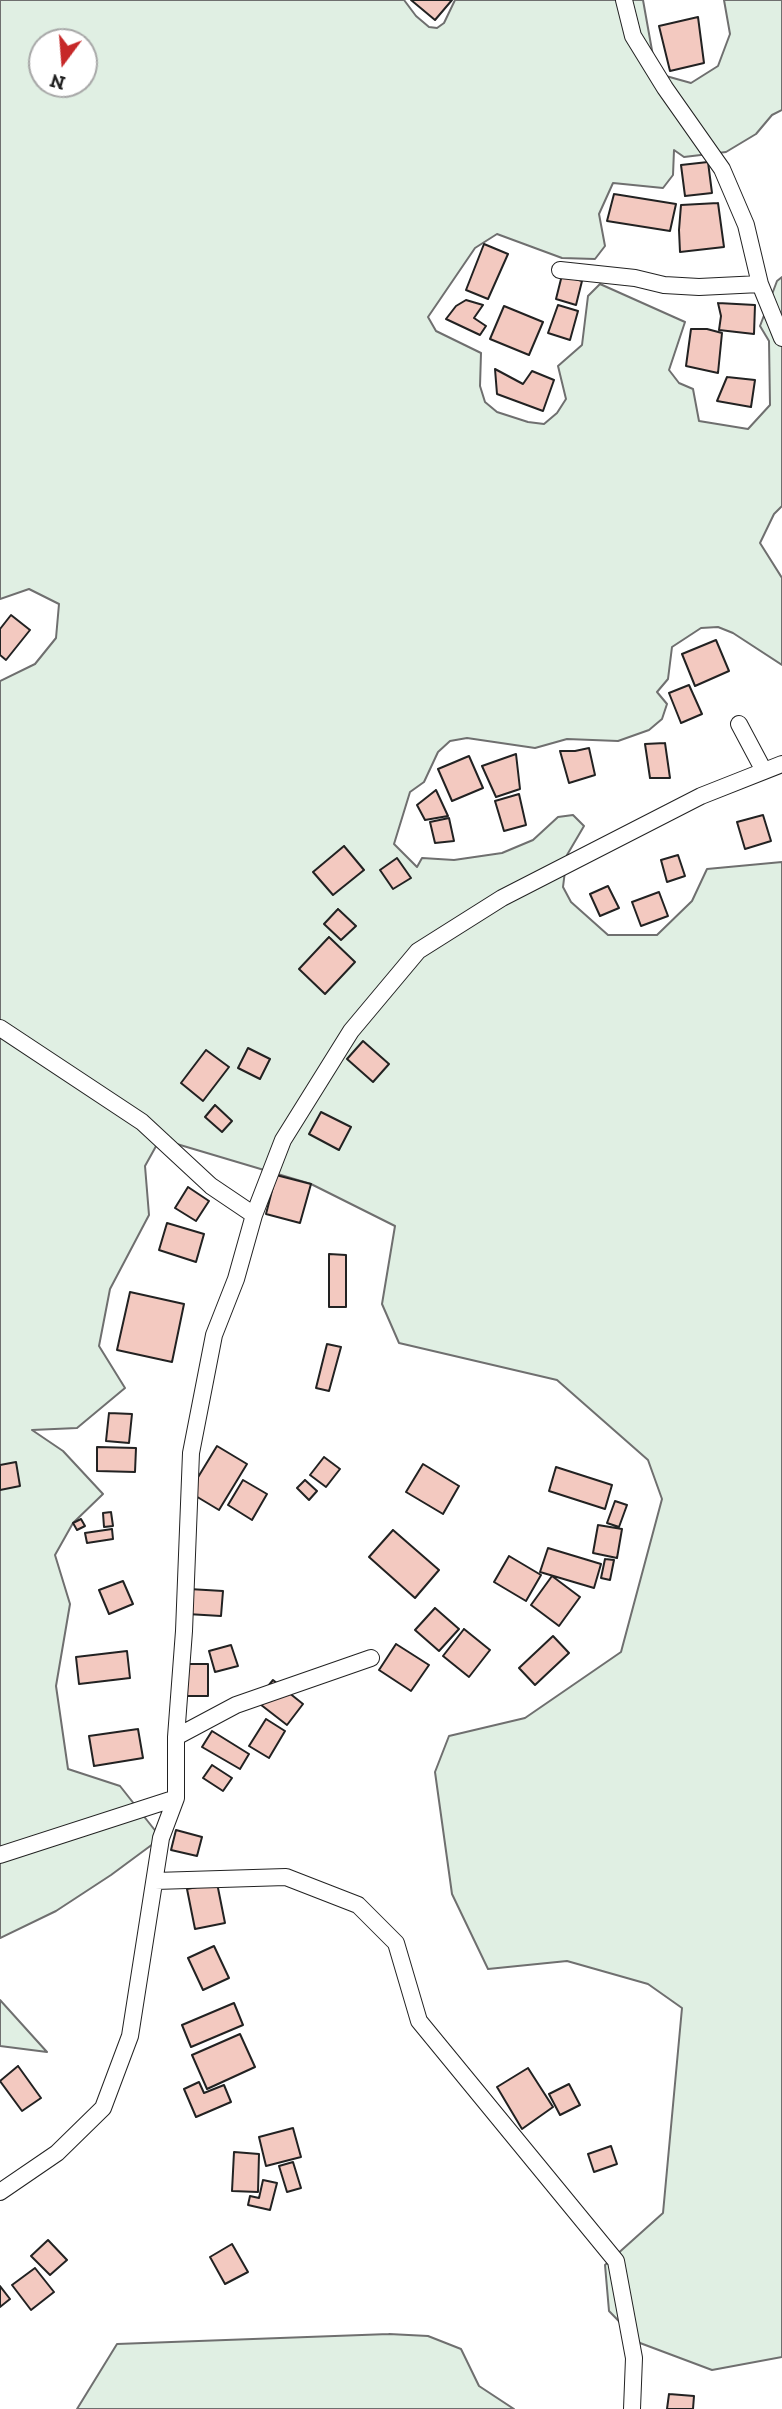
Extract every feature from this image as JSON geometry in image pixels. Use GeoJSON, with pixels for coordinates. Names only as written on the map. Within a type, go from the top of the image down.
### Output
{"type":"FeatureCollection","features":[{"type":"Feature","properties":{"kind":"street"},"geometry":{"type":"LineString","coordinates":[[624,0],[633,36],[665,89],[722,169],[746,225],[760,284],[782,338]]}},
{"type":"Feature","properties":{"kind":"street"},"geometry":{"type":"LineString","coordinates":[[560,270],[635,278],[664,285],[699,287],[760,284]]}},
{"type":"Feature","properties":{"kind":"street"},"geometry":{"type":"LineString","coordinates":[[738,724],[764,771]]}},
{"type":"Feature","properties":{"kind":"street"},"geometry":{"type":"LineString","coordinates":[[0,2192],[57,2153],[103,2108],[130,2036],[161,1838],[176,1798],[176,1737],[184,1631],[191,1453],[214,1335],[236,1279],[254,1214],[283,1140],[351,1031],[418,951],[502,898],[701,796],[782,764]]}},
{"type":"Feature","properties":{"kind":"street"},"geometry":{"type":"LineString","coordinates":[[0,1028],[142,1122],[211,1186],[254,1214]]}},
{"type":"Feature","properties":{"kind":"street"},"geometry":{"type":"LineString","coordinates":[[176,1737],[236,1705],[371,1658]]}},
{"type":"Feature","properties":{"kind":"street"},"geometry":{"type":"LineString","coordinates":[[0,1855],[176,1798]]}},
{"type":"Feature","properties":{"kind":"street"},"geometry":{"type":"LineString","coordinates":[[155,1881],[286,1877],[358,1905],[396,1943],[419,2021],[615,2261],[634,2358],[632,2409]]}},
{"type":"Feature","properties":{"kind":"green space"},"geometry":{"type":"Polygon","coordinates":[[[0,0],[404,0],[416,16],[429,27],[437,28],[444,23],[455,0],[643,0],[653,56],[666,76],[691,83],[718,66],[730,34],[724,0],[782,0],[782,110],[772,115],[756,134],[726,152],[684,157],[674,150],[673,175],[663,188],[613,183],[599,214],[605,246],[595,259],[562,258],[497,234],[475,248],[428,317],[436,331],[481,353],[480,386],[485,402],[497,412],[544,424],[557,413],[566,399],[558,366],[582,345],[588,296],[600,284],[685,322],[669,370],[679,383],[693,389],[699,421],[748,429],[770,405],[769,341],[760,326],[777,281],[782,277],[782,506],[774,514],[760,543],[782,578],[782,665],[733,633],[718,627],[701,628],[672,647],[668,679],[657,692],[667,704],[662,719],[649,730],[618,741],[567,739],[535,748],[467,738],[450,741],[438,752],[424,782],[410,792],[394,844],[417,867],[422,858],[454,860],[502,853],[533,840],[558,817],[573,815],[584,826],[567,855],[563,887],[571,902],[608,935],[657,935],[692,901],[707,869],[782,862],[782,2357],[712,2370],[640,2343],[609,2311],[605,2265],[663,2213],[682,2008],[648,1984],[567,1961],[488,1969],[452,1894],[435,1772],[449,1736],[525,1718],[621,1652],[662,1499],[648,1460],[557,1380],[399,1343],[382,1304],[395,1226],[311,1184],[160,1139],[145,1166],[149,1215],[110,1289],[99,1346],[125,1388],[77,1428],[32,1430],[63,1451],[103,1494],[73,1523],[55,1555],[70,1604],[56,1686],[68,1769],[120,1786],[161,1838],[56,1911],[0,1938],[0,681],[35,664],[56,638],[59,604],[29,589],[0,599],[0,0]]]}},
{"type":"Feature","properties":{"kind":"green space"},"geometry":{"type":"Polygon","coordinates":[[[0,2000],[47,2052],[0,2046],[0,2000]]]}},
{"type":"Feature","properties":{"kind":"green space"},"geometry":{"type":"Polygon","coordinates":[[[389,2334],[428,2336],[461,2349],[479,2386],[514,2409],[77,2409],[117,2344],[389,2334]]]}},
{"type":"Feature","properties":{"kind":"building"},"geometry":{"type":"Polygon","coordinates":[[[411,0],[452,0],[435,20],[411,0]]]}},
{"type":"Feature","properties":{"kind":"building"},"geometry":{"type":"Polygon","coordinates":[[[698,17],[704,63],[670,71],[659,26],[698,17]]]}},
{"type":"Feature","properties":{"kind":"building"},"geometry":{"type":"Polygon","coordinates":[[[708,162],[712,193],[685,196],[681,165],[708,162]]]}},
{"type":"Feature","properties":{"kind":"building"},"geometry":{"type":"Polygon","coordinates":[[[614,194],[676,204],[670,231],[607,221],[614,194]]]}},
{"type":"Feature","properties":{"kind":"building"},"geometry":{"type":"Polygon","coordinates":[[[718,203],[724,247],[680,252],[681,205],[718,203]]]}},
{"type":"Feature","properties":{"kind":"building"},"geometry":{"type":"Polygon","coordinates":[[[484,244],[508,254],[488,299],[466,290],[484,244]]]}},
{"type":"Feature","properties":{"kind":"building"},"geometry":{"type":"Polygon","coordinates":[[[562,275],[582,281],[576,305],[556,299],[562,275]]]}},
{"type":"Feature","properties":{"kind":"building"},"geometry":{"type":"Polygon","coordinates":[[[466,300],[483,305],[474,318],[486,326],[480,335],[446,319],[456,306],[466,300]]]}},
{"type":"Feature","properties":{"kind":"building"},"geometry":{"type":"Polygon","coordinates":[[[718,303],[755,305],[754,334],[719,330],[721,316],[718,303]]]}},
{"type":"Feature","properties":{"kind":"building"},"geometry":{"type":"Polygon","coordinates":[[[558,305],[578,311],[570,340],[548,333],[558,305]]]}},
{"type":"Feature","properties":{"kind":"building"},"geometry":{"type":"Polygon","coordinates":[[[504,306],[543,322],[529,355],[490,339],[504,306]]]}},
{"type":"Feature","properties":{"kind":"building"},"geometry":{"type":"Polygon","coordinates":[[[691,329],[722,333],[718,373],[686,366],[691,329]]]}},
{"type":"Feature","properties":{"kind":"building"},"geometry":{"type":"Polygon","coordinates":[[[495,369],[523,384],[532,371],[554,380],[543,411],[497,394],[495,369]]]}},
{"type":"Feature","properties":{"kind":"building"},"geometry":{"type":"Polygon","coordinates":[[[727,377],[755,380],[751,407],[717,401],[727,377]]]}},
{"type":"Feature","properties":{"kind":"building"},"geometry":{"type":"Polygon","coordinates":[[[11,615],[30,630],[6,660],[0,655],[0,629],[11,615]]]}},
{"type":"Feature","properties":{"kind":"building"},"geometry":{"type":"Polygon","coordinates":[[[716,640],[729,671],[695,686],[682,654],[716,640]]]}},
{"type":"Feature","properties":{"kind":"building"},"geometry":{"type":"Polygon","coordinates":[[[689,685],[702,714],[681,723],[669,693],[689,685]]]}},
{"type":"Feature","properties":{"kind":"building"},"geometry":{"type":"Polygon","coordinates":[[[665,743],[670,778],[650,778],[645,744],[665,743]]]}},
{"type":"Feature","properties":{"kind":"building"},"geometry":{"type":"Polygon","coordinates":[[[589,748],[595,775],[569,783],[560,751],[589,748]]]}},
{"type":"Feature","properties":{"kind":"building"},"geometry":{"type":"Polygon","coordinates":[[[516,754],[520,789],[496,797],[482,766],[516,754]]]}},
{"type":"Feature","properties":{"kind":"building"},"geometry":{"type":"Polygon","coordinates":[[[469,756],[483,788],[452,801],[438,769],[469,756]]]}},
{"type":"Feature","properties":{"kind":"building"},"geometry":{"type":"Polygon","coordinates":[[[436,790],[448,816],[425,820],[417,805],[436,790]]]}},
{"type":"Feature","properties":{"kind":"building"},"geometry":{"type":"Polygon","coordinates":[[[519,794],[526,825],[504,831],[495,801],[519,794]]]}},
{"type":"Feature","properties":{"kind":"building"},"geometry":{"type":"Polygon","coordinates":[[[763,815],[771,841],[745,849],[737,822],[763,815]]]}},
{"type":"Feature","properties":{"kind":"building"},"geometry":{"type":"Polygon","coordinates":[[[449,818],[454,841],[435,843],[430,822],[449,818]]]}},
{"type":"Feature","properties":{"kind":"building"},"geometry":{"type":"Polygon","coordinates":[[[344,846],[364,870],[333,895],[313,872],[344,846]]]}},
{"type":"Feature","properties":{"kind":"building"},"geometry":{"type":"Polygon","coordinates":[[[678,855],[685,876],[667,882],[661,860],[678,855]]]}},
{"type":"Feature","properties":{"kind":"building"},"geometry":{"type":"Polygon","coordinates":[[[397,858],[411,878],[393,889],[380,870],[397,858]]]}},
{"type":"Feature","properties":{"kind":"building"},"geometry":{"type":"Polygon","coordinates":[[[608,886],[619,908],[600,916],[590,894],[608,886]]]}},
{"type":"Feature","properties":{"kind":"building"},"geometry":{"type":"Polygon","coordinates":[[[659,892],[668,916],[641,926],[632,902],[659,892]]]}},
{"type":"Feature","properties":{"kind":"building"},"geometry":{"type":"Polygon","coordinates":[[[338,909],[356,926],[341,940],[324,924],[338,909]]]}},
{"type":"Feature","properties":{"kind":"building"},"geometry":{"type":"Polygon","coordinates":[[[329,937],[355,962],[325,994],[299,969],[329,937]]]}},
{"type":"Feature","properties":{"kind":"building"},"geometry":{"type":"Polygon","coordinates":[[[363,1041],[389,1064],[373,1082],[347,1059],[363,1041]]]}},
{"type":"Feature","properties":{"kind":"building"},"geometry":{"type":"Polygon","coordinates":[[[248,1048],[270,1059],[260,1079],[238,1068],[248,1048]]]}},
{"type":"Feature","properties":{"kind":"building"},"geometry":{"type":"Polygon","coordinates":[[[206,1050],[229,1067],[203,1101],[181,1083],[206,1050]]]}},
{"type":"Feature","properties":{"kind":"building"},"geometry":{"type":"Polygon","coordinates":[[[215,1105],[232,1121],[222,1132],[205,1117],[215,1105]]]}},
{"type":"Feature","properties":{"kind":"building"},"geometry":{"type":"Polygon","coordinates":[[[321,1112],[351,1127],[339,1150],[309,1134],[321,1112]]]}},
{"type":"Feature","properties":{"kind":"building"},"geometry":{"type":"Polygon","coordinates":[[[276,1175],[311,1184],[300,1223],[266,1214],[276,1175]]]}},
{"type":"Feature","properties":{"kind":"building"},"geometry":{"type":"Polygon","coordinates":[[[188,1187],[209,1201],[196,1221],[175,1208],[188,1187]]]}},
{"type":"Feature","properties":{"kind":"building"},"geometry":{"type":"Polygon","coordinates":[[[167,1223],[204,1234],[196,1262],[159,1250],[167,1223]]]}},
{"type":"Feature","properties":{"kind":"building"},"geometry":{"type":"Polygon","coordinates":[[[329,1254],[346,1255],[346,1307],[329,1307],[329,1254]]]}},
{"type":"Feature","properties":{"kind":"building"},"geometry":{"type":"Polygon","coordinates":[[[130,1292],[184,1304],[172,1362],[117,1350],[130,1292]]]}},
{"type":"Feature","properties":{"kind":"building"},"geometry":{"type":"Polygon","coordinates":[[[327,1344],[341,1347],[329,1391],[316,1388],[327,1344]]]}},
{"type":"Feature","properties":{"kind":"building"},"geometry":{"type":"Polygon","coordinates":[[[109,1413],[132,1414],[129,1443],[106,1441],[109,1413]]]}},
{"type":"Feature","properties":{"kind":"building"},"geometry":{"type":"Polygon","coordinates":[[[217,1446],[247,1464],[219,1510],[189,1492],[217,1446]]]}},
{"type":"Feature","properties":{"kind":"building"},"geometry":{"type":"Polygon","coordinates":[[[97,1447],[136,1448],[135,1472],[97,1471],[97,1447]]]}},
{"type":"Feature","properties":{"kind":"building"},"geometry":{"type":"Polygon","coordinates":[[[324,1457],[340,1469],[326,1487],[310,1475],[324,1457]]]}},
{"type":"Feature","properties":{"kind":"building"},"geometry":{"type":"Polygon","coordinates":[[[16,1462],[20,1486],[0,1490],[0,1465],[16,1462]]]}},
{"type":"Feature","properties":{"kind":"building"},"geometry":{"type":"Polygon","coordinates":[[[423,1464],[459,1486],[443,1514],[406,1492],[423,1464]]]}},
{"type":"Feature","properties":{"kind":"building"},"geometry":{"type":"Polygon","coordinates":[[[556,1467],[612,1485],[605,1509],[549,1491],[556,1467]]]}},
{"type":"Feature","properties":{"kind":"building"},"geometry":{"type":"Polygon","coordinates":[[[243,1480],[267,1494],[252,1520],[228,1505],[243,1480]]]}},
{"type":"Feature","properties":{"kind":"building"},"geometry":{"type":"Polygon","coordinates":[[[305,1480],[317,1491],[309,1500],[297,1488],[305,1480]]]}},
{"type":"Feature","properties":{"kind":"building"},"geometry":{"type":"Polygon","coordinates":[[[615,1501],[627,1505],[619,1527],[607,1523],[615,1501]]]}},
{"type":"Feature","properties":{"kind":"building"},"geometry":{"type":"Polygon","coordinates":[[[111,1512],[113,1526],[104,1527],[103,1513],[111,1512]]]}},
{"type":"Feature","properties":{"kind":"building"},"geometry":{"type":"Polygon","coordinates":[[[81,1519],[85,1526],[77,1530],[73,1523],[81,1519]]]}},
{"type":"Feature","properties":{"kind":"building"},"geometry":{"type":"Polygon","coordinates":[[[598,1525],[622,1529],[617,1558],[593,1553],[598,1525]]]}},
{"type":"Feature","properties":{"kind":"building"},"geometry":{"type":"Polygon","coordinates":[[[112,1529],[113,1539],[87,1543],[85,1533],[112,1529]]]}},
{"type":"Feature","properties":{"kind":"building"},"geometry":{"type":"Polygon","coordinates":[[[393,1530],[439,1570],[415,1598],[369,1557],[393,1530]]]}},
{"type":"Feature","properties":{"kind":"building"},"geometry":{"type":"Polygon","coordinates":[[[548,1548],[601,1564],[594,1588],[540,1572],[548,1548]]]}},
{"type":"Feature","properties":{"kind":"building"},"geometry":{"type":"Polygon","coordinates":[[[509,1556],[541,1575],[526,1601],[494,1582],[509,1556]]]}},
{"type":"Feature","properties":{"kind":"building"},"geometry":{"type":"Polygon","coordinates":[[[605,1559],[614,1560],[610,1580],[601,1578],[605,1559]]]}},
{"type":"Feature","properties":{"kind":"building"},"geometry":{"type":"Polygon","coordinates":[[[552,1576],[580,1597],[559,1626],[531,1605],[552,1576]]]}},
{"type":"Feature","properties":{"kind":"building"},"geometry":{"type":"Polygon","coordinates":[[[123,1581],[133,1604],[109,1614],[99,1590],[123,1581]]]}},
{"type":"Feature","properties":{"kind":"building"},"geometry":{"type":"Polygon","coordinates":[[[189,1589],[223,1591],[221,1616],[187,1614],[189,1589]]]}},
{"type":"Feature","properties":{"kind":"building"},"geometry":{"type":"Polygon","coordinates":[[[435,1608],[459,1629],[439,1651],[415,1630],[435,1608]]]}},
{"type":"Feature","properties":{"kind":"building"},"geometry":{"type":"Polygon","coordinates":[[[464,1629],[490,1650],[469,1677],[443,1656],[464,1629]]]}},
{"type":"Feature","properties":{"kind":"building"},"geometry":{"type":"Polygon","coordinates":[[[553,1636],[569,1653],[535,1685],[519,1668],[553,1636]]]}},
{"type":"Feature","properties":{"kind":"building"},"geometry":{"type":"Polygon","coordinates":[[[396,1644],[429,1665],[411,1691],[379,1670],[396,1644]]]}},
{"type":"Feature","properties":{"kind":"building"},"geometry":{"type":"Polygon","coordinates":[[[231,1645],[238,1666],[215,1672],[209,1651],[231,1645]]]}},
{"type":"Feature","properties":{"kind":"building"},"geometry":{"type":"Polygon","coordinates":[[[127,1651],[130,1678],[79,1684],[76,1657],[127,1651]]]}},
{"type":"Feature","properties":{"kind":"building"},"geometry":{"type":"Polygon","coordinates":[[[183,1664],[208,1664],[208,1696],[182,1696],[183,1664]]]}},
{"type":"Feature","properties":{"kind":"building"},"geometry":{"type":"Polygon","coordinates":[[[273,1680],[303,1704],[287,1725],[256,1701],[273,1680]]]}},
{"type":"Feature","properties":{"kind":"building"},"geometry":{"type":"Polygon","coordinates":[[[266,1719],[285,1731],[269,1758],[249,1746],[266,1719]]]}},
{"type":"Feature","properties":{"kind":"building"},"geometry":{"type":"Polygon","coordinates":[[[138,1729],[143,1758],[94,1766],[89,1736],[138,1729]]]}},
{"type":"Feature","properties":{"kind":"building"},"geometry":{"type":"Polygon","coordinates":[[[212,1731],[249,1754],[240,1769],[202,1747],[212,1731]]]}},
{"type":"Feature","properties":{"kind":"building"},"geometry":{"type":"Polygon","coordinates":[[[212,1765],[232,1778],[223,1791],[203,1778],[212,1765]]]}},
{"type":"Feature","properties":{"kind":"building"},"geometry":{"type":"Polygon","coordinates":[[[176,1830],[202,1837],[197,1856],[171,1850],[176,1830]]]}},
{"type":"Feature","properties":{"kind":"building"},"geometry":{"type":"Polygon","coordinates":[[[217,1883],[225,1923],[195,1929],[187,1889],[217,1883]]]}},
{"type":"Feature","properties":{"kind":"building"},"geometry":{"type":"Polygon","coordinates":[[[214,1946],[229,1978],[203,1990],[188,1958],[214,1946]]]}},
{"type":"Feature","properties":{"kind":"building"},"geometry":{"type":"Polygon","coordinates":[[[234,2003],[243,2025],[191,2047],[182,2025],[234,2003]]]}},
{"type":"Feature","properties":{"kind":"building"},"geometry":{"type":"Polygon","coordinates":[[[240,2034],[255,2067],[207,2089],[192,2055],[240,2034]]]}},
{"type":"Feature","properties":{"kind":"building"},"geometry":{"type":"Polygon","coordinates":[[[18,2066],[41,2098],[22,2111],[0,2081],[18,2066]]]}},
{"type":"Feature","properties":{"kind":"building"},"geometry":{"type":"Polygon","coordinates":[[[528,2068],[553,2107],[522,2129],[497,2087],[528,2068]]]}},
{"type":"Feature","properties":{"kind":"building"},"geometry":{"type":"Polygon","coordinates":[[[199,2082],[204,2093],[224,2085],[231,2102],[196,2117],[184,2089],[199,2082]]]}},
{"type":"Feature","properties":{"kind":"building"},"geometry":{"type":"Polygon","coordinates":[[[569,2084],[580,2105],[560,2115],[549,2094],[569,2084]]]}},
{"type":"Feature","properties":{"kind":"building"},"geometry":{"type":"Polygon","coordinates":[[[293,2128],[301,2157],[266,2166],[259,2137],[293,2128]]]}},
{"type":"Feature","properties":{"kind":"building"},"geometry":{"type":"Polygon","coordinates":[[[611,2146],[617,2164],[594,2172],[588,2154],[611,2146]]]}},
{"type":"Feature","properties":{"kind":"building"},"geometry":{"type":"Polygon","coordinates":[[[234,2152],[259,2154],[258,2192],[232,2191],[234,2152]]]}},
{"type":"Feature","properties":{"kind":"building"},"geometry":{"type":"Polygon","coordinates":[[[293,2162],[301,2188],[287,2192],[279,2166],[293,2162]]]}},
{"type":"Feature","properties":{"kind":"building"},"geometry":{"type":"Polygon","coordinates":[[[263,2180],[277,2183],[270,2210],[248,2205],[250,2196],[259,2198],[263,2180]]]}},
{"type":"Feature","properties":{"kind":"building"},"geometry":{"type":"Polygon","coordinates":[[[48,2240],[67,2260],[50,2275],[31,2256],[48,2240]]]}},
{"type":"Feature","properties":{"kind":"building"},"geometry":{"type":"Polygon","coordinates":[[[232,2244],[248,2272],[225,2284],[210,2257],[232,2244]]]}},
{"type":"Feature","properties":{"kind":"building"},"geometry":{"type":"Polygon","coordinates":[[[35,2268],[54,2292],[31,2310],[12,2285],[35,2268]]]}},
{"type":"Feature","properties":{"kind":"building"},"geometry":{"type":"Polygon","coordinates":[[[0,2286],[10,2299],[0,2307],[0,2286]]]}},
{"type":"Feature","properties":{"kind":"building"},"geometry":{"type":"Polygon","coordinates":[[[669,2394],[694,2396],[693,2409],[667,2409],[669,2394]]]}}]}
